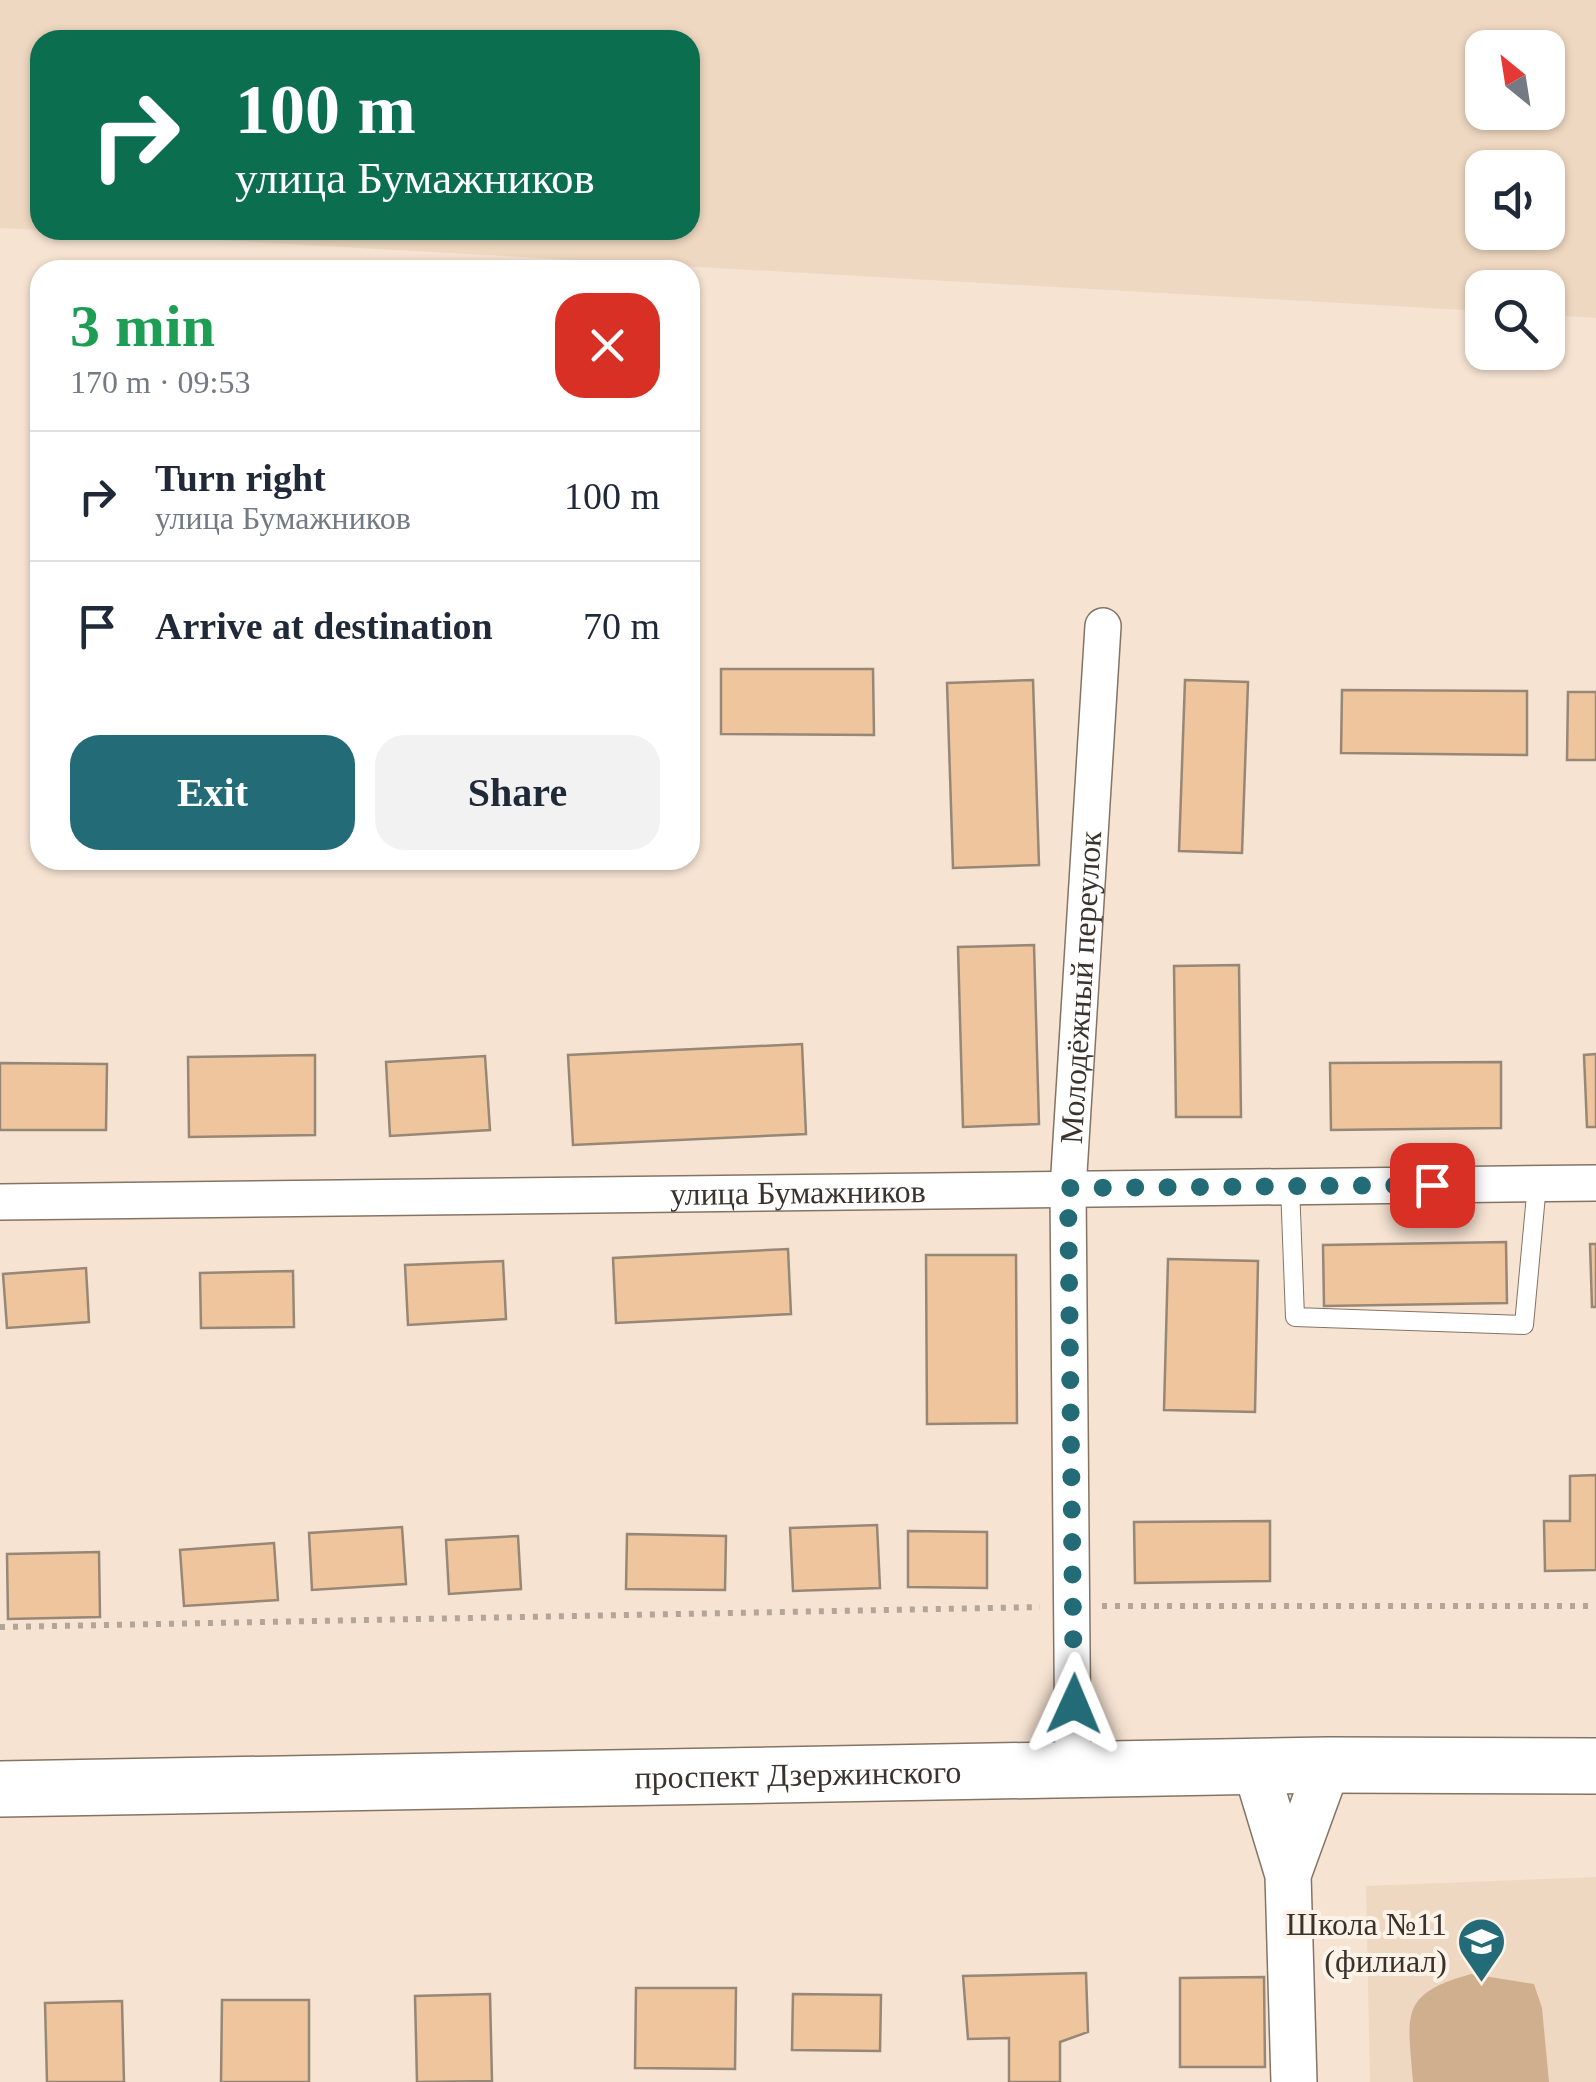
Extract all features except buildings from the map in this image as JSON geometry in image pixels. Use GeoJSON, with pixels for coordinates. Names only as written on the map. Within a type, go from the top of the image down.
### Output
{"type":"FeatureCollection","features":[{"type":"Feature","properties":{"kind":"main road","name":"проспект Дзержинского"},"geometry":{"type":"LineString","coordinates":[[0,1788],[1254,1766],[1596,1766]]}},
{"type":"Feature","properties":{"kind":"street","name":"Молодёжный переулок"},"geometry":{"type":"LineString","coordinates":[[1073,1769],[1068,1188],[1103,626]]}},
{"type":"Feature","properties":{"kind":"street","name":"улица Бумажников"},"geometry":{"type":"LineString","coordinates":[[0,1202],[1596,1183]]}},
{"type":"Feature","properties":{"kind":"street"},"geometry":{"type":"LineString","coordinates":[[1288,1875],[1328,1765]]}},
{"type":"Feature","properties":{"kind":"street"},"geometry":{"type":"LineString","coordinates":[[1254,1766],[1288,1875],[1294,2082]]}},
{"type":"Feature","properties":{"kind":"lane"},"geometry":{"type":"LineString","coordinates":[[1290,1186],[1294,1317],[1524,1325],[1538,1184]]}},
{"type":"Feature","properties":{"kind":"path"},"geometry":{"type":"LineString","coordinates":[[0,1627],[1074,1606],[1596,1606]]}},
{"type":"Feature","properties":{"kind":"shaded area"},"geometry":{"type":"Polygon","coordinates":[[[0,0],[1596,0],[1596,318],[1565,316],[1565,270],[1465,270],[1465,310],[700,267],[700,260],[575,260],[219,240],[700,240],[700,30],[30,30],[30,230],[0,228],[0,0]]]}},
{"type":"Feature","properties":{"kind":"shaded area","name":"Школа №11 (филиал)"},"geometry":{"type":"Polygon","coordinates":[[[1596,1877],[1596,2082],[1370,2082],[1366,1886],[1596,1877]]]}},
{"type":"Feature","properties":{"kind":"shaded area"},"geometry":{"type":"Polygon","coordinates":[[[1471,1974],[1534,1984],[1542,2008],[1549,2082],[1413,2082],[1413,2010],[1430,1990],[1471,1974]]]}},
{"type":"Feature","properties":{"kind":"place","name":"Школа №11 (филиал)"},"geometry":{"type":"Point","coordinates":[1482,1984]}},
{"type":"Feature","properties":{"kind":"route"},"geometry":{"type":"LineString","coordinates":[[1074,1704],[1068,1188],[1432,1185]]}}]}
